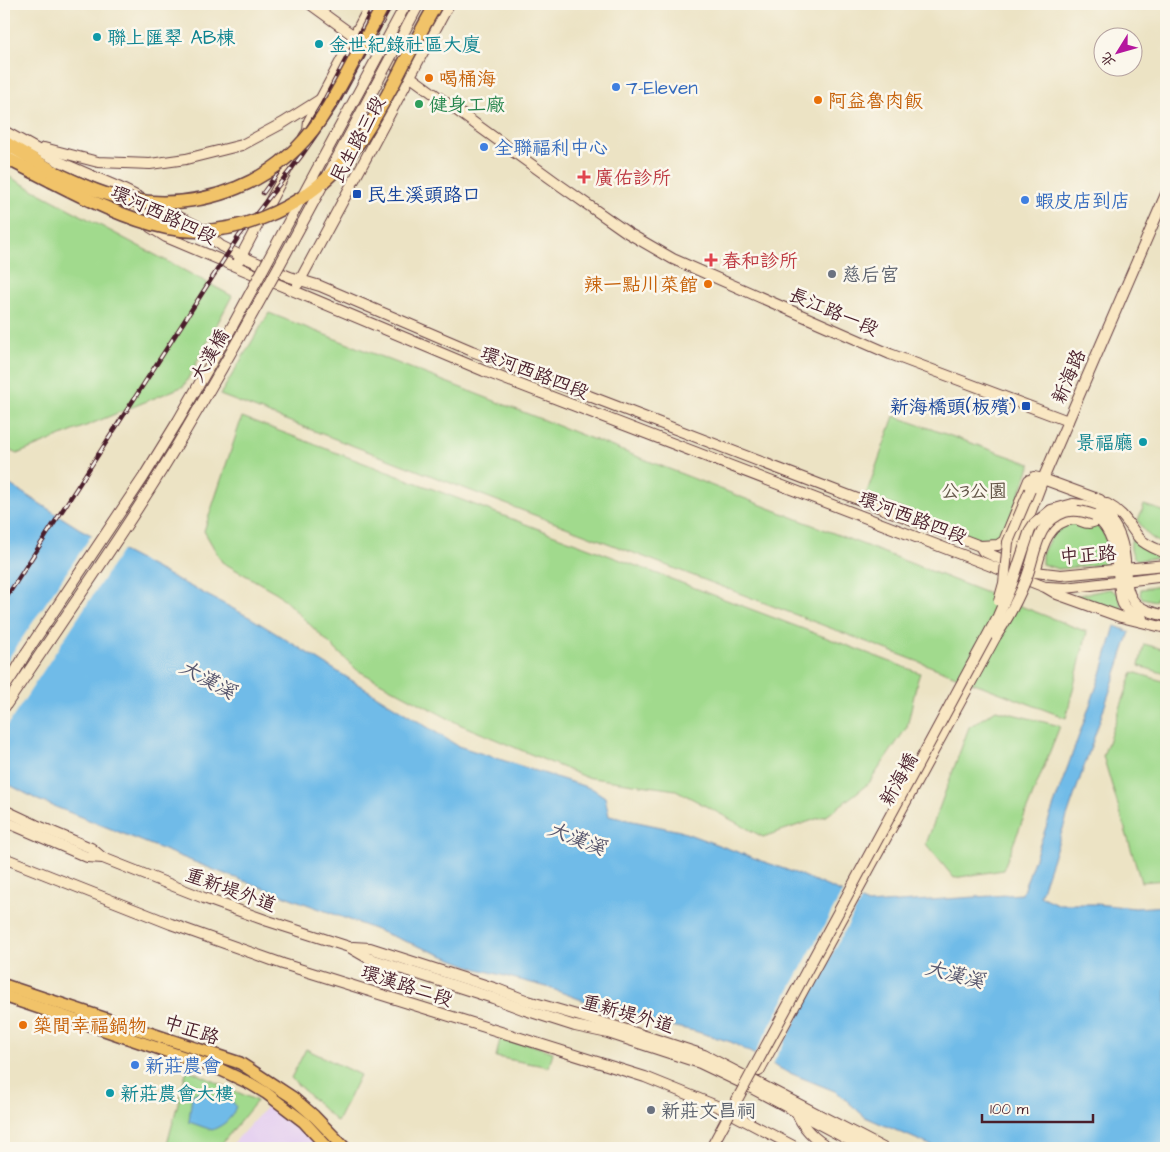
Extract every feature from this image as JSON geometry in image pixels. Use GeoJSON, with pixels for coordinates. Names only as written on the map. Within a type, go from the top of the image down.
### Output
{"type":"FeatureCollection","features":[{"type":"Feature","properties":{"kind":"highway"},"geometry":{"type":"LineString","coordinates":[[4,148],[56,176],[96,191],[129,200],[160,203],[196,201],[216,196],[253,181],[292,152],[320,120],[384,4]]}},
{"type":"Feature","properties":{"kind":"highway"},"geometry":{"type":"LineString","coordinates":[[4,157],[92,202],[123,215],[168,228],[187,231],[213,229],[244,224],[277,213],[304,198],[345,160],[379,110],[436,4]]}},
{"type":"Feature","properties":{"kind":"highway"},"geometry":{"type":"LineString","coordinates":[[4,142],[56,176]]}},
{"type":"Feature","properties":{"kind":"main road","name":"中正路"},"geometry":{"type":"LineString","coordinates":[[4,985],[240,1063],[292,1097],[314,1116],[345,1148]]}},
{"type":"Feature","properties":{"kind":"main road","name":"中正路"},"geometry":{"type":"LineString","coordinates":[[4,996],[219,1069],[251,1084],[304,1122],[328,1148]]}},
{"type":"Feature","properties":{"kind":"street","name":"長江路一段"},"geometry":{"type":"LineString","coordinates":[[310,4],[561,186],[628,233],[673,259],[890,354],[1068,421]]}},
{"type":"Feature","properties":{"kind":"street"},"geometry":{"type":"LineString","coordinates":[[236,266],[308,131],[314,125],[357,38],[371,4]]}},
{"type":"Feature","properties":{"kind":"street"},"geometry":{"type":"LineString","coordinates":[[308,131],[309,121],[321,99],[379,4]]}},
{"type":"Feature","properties":{"kind":"street","name":"大漢橋"},"geometry":{"type":"LineString","coordinates":[[4,691],[26,653],[143,478],[178,421],[233,325],[406,4]]}},
{"type":"Feature","properties":{"kind":"street","name":"大漢橋"},"geometry":{"type":"LineString","coordinates":[[4,708],[186,431],[253,313],[419,4]]}},
{"type":"Feature","properties":{"kind":"street","name":"民生路三段"},"geometry":{"type":"LineString","coordinates":[[296,291],[300,280],[449,4]]}},
{"type":"Feature","properties":{"kind":"street"},"geometry":{"type":"LineString","coordinates":[[28,144],[98,162],[150,164],[186,159],[242,145],[283,123],[321,99]]}},
{"type":"Feature","properties":{"kind":"street","name":"環河西路四段"},"geometry":{"type":"LineString","coordinates":[[4,131],[60,162],[197,226],[221,246]]}},
{"type":"Feature","properties":{"kind":"street","name":"環河西路四段"},"geometry":{"type":"LineString","coordinates":[[56,176],[241,256],[320,286],[472,351],[980,546],[983,551],[1013,570]]}},
{"type":"Feature","properties":{"kind":"street","name":"環河西路四段"},"geometry":{"type":"LineString","coordinates":[[56,176],[79,193],[143,222],[166,237],[484,371],[723,464],[1013,570]]}},
{"type":"Feature","properties":{"kind":"street","name":"新海路"},"geometry":{"type":"LineString","coordinates":[[1013,570],[1039,478],[1068,421],[1166,194]]}},
{"type":"Feature","properties":{"kind":"street"},"geometry":{"type":"LineString","coordinates":[[988,634],[1001,595],[1008,542],[1030,490],[1039,478]]}},
{"type":"Feature","properties":{"kind":"street"},"geometry":{"type":"LineString","coordinates":[[980,546],[998,546],[1004,540],[1027,481],[1039,478],[1112,506],[1127,520],[1140,539],[1150,547],[1166,554]]}},
{"type":"Feature","properties":{"kind":"street"},"geometry":{"type":"LineString","coordinates":[[1100,500],[1108,509],[1113,523],[1119,532],[1121,569]]}},
{"type":"Feature","properties":{"kind":"street","name":"新海橋"},"geometry":{"type":"LineString","coordinates":[[711,1148],[1006,600],[1030,530],[1040,518],[1051,510],[1073,504],[1084,504],[1092,507],[1100,511],[1113,523]]}},
{"type":"Feature","properties":{"kind":"street","name":"新海橋"},"geometry":{"type":"LineString","coordinates":[[718,1148],[981,664],[1008,618],[1027,576],[1042,530],[1056,516],[1068,511],[1085,511],[1097,517]]}},
{"type":"Feature","properties":{"kind":"street"},"geometry":{"type":"LineString","coordinates":[[1035,572],[1043,543],[1049,532],[1058,524],[1068,519],[1077,519],[1089,523],[1097,517],[1109,530],[1123,581],[1132,600],[1146,610],[1166,616]]}},
{"type":"Feature","properties":{"kind":"street","name":"中正路"},"geometry":{"type":"LineString","coordinates":[[1013,570],[1061,575],[1166,565]]}},
{"type":"Feature","properties":{"kind":"street"},"geometry":{"type":"LineString","coordinates":[[1013,570],[1058,594],[1107,612],[1166,628]]}},
{"type":"Feature","properties":{"kind":"street","name":"中正路"},"geometry":{"type":"LineString","coordinates":[[1045,587],[1066,588],[1166,576]]}},
{"type":"Feature","properties":{"kind":"street"},"geometry":{"type":"LineString","coordinates":[[1123,581],[1120,594],[1123,604],[1129,611],[1149,623]]}},
{"type":"Feature","properties":{"kind":"street"},"geometry":{"type":"LineString","coordinates":[[4,680],[26,653]]}},
{"type":"Feature","properties":{"kind":"street","name":"重新堤外道"},"geometry":{"type":"LineString","coordinates":[[4,810],[36,826],[91,848],[102,858]]}},
{"type":"Feature","properties":{"kind":"street","name":"重新堤外道"},"geometry":{"type":"LineString","coordinates":[[4,821],[87,857],[102,858],[259,918],[349,947],[368,958],[575,1026],[608,1034],[700,1063],[744,1084],[864,1148]]}},
{"type":"Feature","properties":{"kind":"street","name":"環漢路二段"},"geometry":{"type":"LineString","coordinates":[[4,858],[171,924],[283,964],[645,1077],[719,1107],[797,1148]]}},
{"type":"Feature","properties":{"kind":"street","name":"重新堤外道"},"geometry":{"type":"LineString","coordinates":[[349,947],[370,948],[497,989],[528,1001],[610,1024],[704,1055],[883,1148]]}},
{"type":"Feature","properties":{"kind":"street"},"geometry":{"type":"LineString","coordinates":[[798,1113],[800,1122],[817,1141],[830,1148]]}},
{"type":"Feature","properties":{"kind":"shaded area"},"geometry":{"type":"Polygon","coordinates":[[[271,1102],[302,1125],[323,1148],[229,1148],[271,1102]]]}},
{"type":"Feature","properties":{"kind":"green space"},"geometry":{"type":"Polygon","coordinates":[[[4,174],[232,296],[184,386],[17,454],[4,448],[4,174]]]}},
{"type":"Feature","properties":{"kind":"green space"},"geometry":{"type":"Polygon","coordinates":[[[269,313],[1087,632],[1066,718],[220,395],[269,313]]]}},
{"type":"Feature","properties":{"kind":"green space","name":"公3公園"},"geometry":{"type":"Polygon","coordinates":[[[894,416],[1031,464],[1005,533],[996,542],[986,542],[866,495],[894,416]]]}},
{"type":"Feature","properties":{"kind":"green space"},"geometry":{"type":"Polygon","coordinates":[[[242,417],[920,673],[907,727],[869,783],[828,815],[763,837],[676,790],[585,777],[459,724],[357,670],[277,593],[222,562],[204,531],[242,417]]]}},
{"type":"Feature","properties":{"kind":"green space"},"geometry":{"type":"Polygon","coordinates":[[[1144,505],[1166,512],[1166,545],[1149,536],[1140,525],[1138,520],[1144,505]]]}},
{"type":"Feature","properties":{"kind":"green space"},"geometry":{"type":"Polygon","coordinates":[[[1074,520],[1092,524],[1100,529],[1107,542],[1109,552],[1107,562],[1104,564],[1058,569],[1042,564],[1042,554],[1054,531],[1074,520]]]}},
{"type":"Feature","properties":{"kind":"green space"},"geometry":{"type":"Polygon","coordinates":[[[1132,539],[1159,558],[1137,560],[1131,550],[1132,539]]]}},
{"type":"Feature","properties":{"kind":"green space"},"geometry":{"type":"Polygon","coordinates":[[[1162,586],[1155,601],[1142,598],[1140,595],[1141,589],[1162,586]]]}},
{"type":"Feature","properties":{"kind":"green space"},"geometry":{"type":"Polygon","coordinates":[[[1110,589],[1118,594],[1124,614],[1076,596],[1110,589]]]}},
{"type":"Feature","properties":{"kind":"green space"},"geometry":{"type":"Polygon","coordinates":[[[1144,644],[1166,650],[1166,674],[1139,666],[1144,644]]]}},
{"type":"Feature","properties":{"kind":"green space"},"geometry":{"type":"Polygon","coordinates":[[[1133,672],[1166,682],[1166,880],[1141,882],[1103,756],[1133,672]]]}},
{"type":"Feature","properties":{"kind":"green space"},"geometry":{"type":"Polygon","coordinates":[[[996,710],[1060,726],[1003,870],[954,878],[926,844],[969,727],[996,710]]]}},
{"type":"Feature","properties":{"kind":"green space"},"geometry":{"type":"Polygon","coordinates":[[[501,1035],[553,1052],[549,1067],[496,1057],[501,1035]]]}},
{"type":"Feature","properties":{"kind":"green space"},"geometry":{"type":"Polygon","coordinates":[[[306,1049],[360,1075],[337,1122],[291,1078],[306,1049]]]}},
{"type":"Feature","properties":{"kind":"green space"},"geometry":{"type":"Polygon","coordinates":[[[187,1069],[257,1101],[218,1148],[166,1148],[187,1069]]]}},
{"type":"Feature","properties":{"kind":"water","name":"大漢溪"},"geometry":{"type":"Polygon","coordinates":[[[4,481],[80,529],[251,618],[458,746],[593,789],[605,797],[609,816],[680,831],[806,877],[868,904],[1022,894],[1101,674],[1115,626],[1130,632],[1040,896],[1057,904],[1096,904],[1135,908],[1166,906],[1166,1148],[943,1148],[930,1145],[865,1117],[837,1092],[785,1071],[731,1042],[694,1031],[622,1015],[547,987],[478,969],[217,871],[38,800],[4,782],[4,481]]]}},
{"type":"Feature","properties":{"kind":"water"},"geometry":{"type":"Polygon","coordinates":[[[201,1091],[211,1098],[223,1096],[229,1098],[236,1106],[227,1121],[212,1130],[189,1122],[192,1095],[201,1091]]]}},
{"type":"Feature","properties":{"kind":"pier"},"geometry":{"type":"Polygon","coordinates":[[[93,533],[123,549],[4,731],[4,665],[93,533]]]}},
{"type":"Feature","properties":{"kind":"pier"},"geometry":{"type":"Polygon","coordinates":[[[843,891],[862,899],[771,1067],[753,1057],[843,891]]]}},
{"type":"Feature","properties":{"kind":"railway"},"geometry":{"type":"LineString","coordinates":[[263,193],[297,146],[321,106],[375,4]]}},
{"type":"Feature","properties":{"kind":"railway"},"geometry":{"type":"LineString","coordinates":[[4,601],[239,236],[302,155],[338,103],[392,4]]}},
{"type":"Feature","properties":{"kind":"place","name":"聯上匯翠 AB棟"},"geometry":{"type":"Point","coordinates":[97,37]}},
{"type":"Feature","properties":{"kind":"place","name":"金世紀錄社區大廈"},"geometry":{"type":"Point","coordinates":[319,44]}},
{"type":"Feature","properties":{"kind":"place","name":"喝桶海"},"geometry":{"type":"Point","coordinates":[429,78]}},
{"type":"Feature","properties":{"kind":"place","name":"7-Eleven"},"geometry":{"type":"Point","coordinates":[616,87]}},
{"type":"Feature","properties":{"kind":"place","name":"阿益魯肉飯"},"geometry":{"type":"Point","coordinates":[818,100]}},
{"type":"Feature","properties":{"kind":"place","name":"健身工廠"},"geometry":{"type":"Point","coordinates":[419,104]}},
{"type":"Feature","properties":{"kind":"place","name":"全聯福利中心"},"geometry":{"type":"Point","coordinates":[484,147]}},
{"type":"Feature","properties":{"kind":"place","name":"廣佑診所"},"geometry":{"type":"Point","coordinates":[584,177]}},
{"type":"Feature","properties":{"kind":"place","name":"民生溪頭路口"},"geometry":{"type":"Point","coordinates":[357,194]}},
{"type":"Feature","properties":{"kind":"place","name":"蝦皮店到店"},"geometry":{"type":"Point","coordinates":[1025,200]}},
{"type":"Feature","properties":{"kind":"place","name":"春和診所"},"geometry":{"type":"Point","coordinates":[711,260]}},
{"type":"Feature","properties":{"kind":"place","name":"慈后宮"},"geometry":{"type":"Point","coordinates":[832,274]}},
{"type":"Feature","properties":{"kind":"place","name":"辣一點川菜館"},"geometry":{"type":"Point","coordinates":[708,284]}},
{"type":"Feature","properties":{"kind":"place","name":"新海橋頭(板殯)"},"geometry":{"type":"Point","coordinates":[1026,406]}},
{"type":"Feature","properties":{"kind":"place","name":"景福廳"},"geometry":{"type":"Point","coordinates":[1143,442]}},
{"type":"Feature","properties":{"kind":"place","name":"築間幸福鍋物"},"geometry":{"type":"Point","coordinates":[23,1025]}},
{"type":"Feature","properties":{"kind":"place","name":"新莊農會"},"geometry":{"type":"Point","coordinates":[135,1065]}},
{"type":"Feature","properties":{"kind":"place","name":"新莊農會大樓"},"geometry":{"type":"Point","coordinates":[110,1093]}},
{"type":"Feature","properties":{"kind":"place","name":"新莊文昌祠"},"geometry":{"type":"Point","coordinates":[651,1110]}}]}
